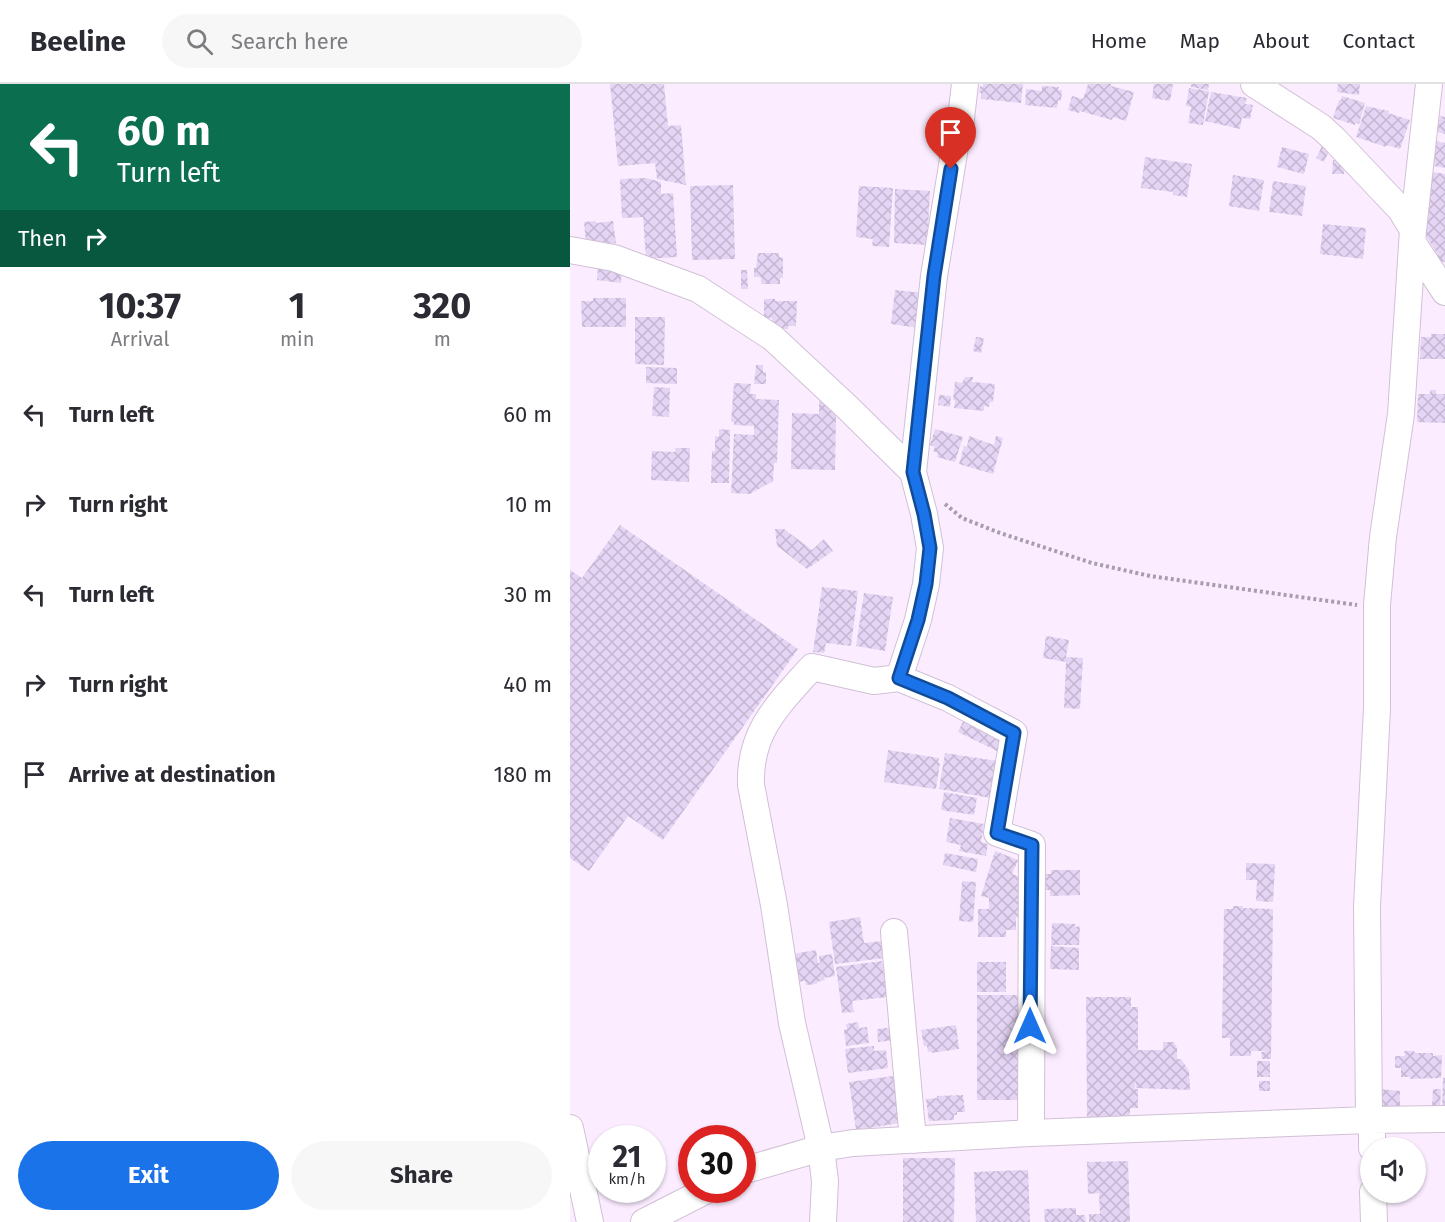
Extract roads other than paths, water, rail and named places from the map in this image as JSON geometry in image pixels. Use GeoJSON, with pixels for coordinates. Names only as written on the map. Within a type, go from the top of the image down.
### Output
{"type":"FeatureCollection","features":[{"type":"Feature","properties":{"kind":"street"},"geometry":{"type":"LineString","coordinates":[[899,678],[918,620],[926,584],[930,548],[913,472],[934,276],[955,147],[959,135],[965,84]]}},
{"type":"Feature","properties":{"kind":"street"},"geometry":{"type":"LineString","coordinates":[[1254,84],[1321,127],[1401,210],[1445,292]]}},
{"type":"Feature","properties":{"kind":"street"},"geometry":{"type":"LineString","coordinates":[[1371,1137],[1367,907],[1377,708],[1377,605],[1383,537],[1401,414],[1413,236],[1434,98]]}},
{"type":"Feature","properties":{"kind":"street"},"geometry":{"type":"LineString","coordinates":[[570,250],[614,258],[698,289],[773,338],[913,472]]}},
{"type":"Feature","properties":{"kind":"street"},"geometry":{"type":"LineString","coordinates":[[823,1222],[825,1181],[821,1148],[792,1023],[774,905],[751,785],[750,765],[755,745],[767,720],[812,667],[874,681],[899,678],[948,698],[1014,733],[997,833],[1032,845],[1031,1133]]}},
{"type":"Feature","properties":{"kind":"street"},"geometry":{"type":"LineString","coordinates":[[894,932],[913,1140]]}},
{"type":"Feature","properties":{"kind":"street"},"geometry":{"type":"LineString","coordinates":[[756,1167],[821,1148],[853,1143],[1031,1133],[1445,1119]]}},
{"type":"Feature","properties":{"kind":"street"},"geometry":{"type":"LineString","coordinates":[[570,1128],[590,1222]]}},
{"type":"Feature","properties":{"kind":"street"},"geometry":{"type":"LineString","coordinates":[[644,1222],[681,1203]]}},
{"type":"Feature","properties":{"kind":"street"},"geometry":{"type":"LineString","coordinates":[[1373,1203],[1374,1222]]}}]}
